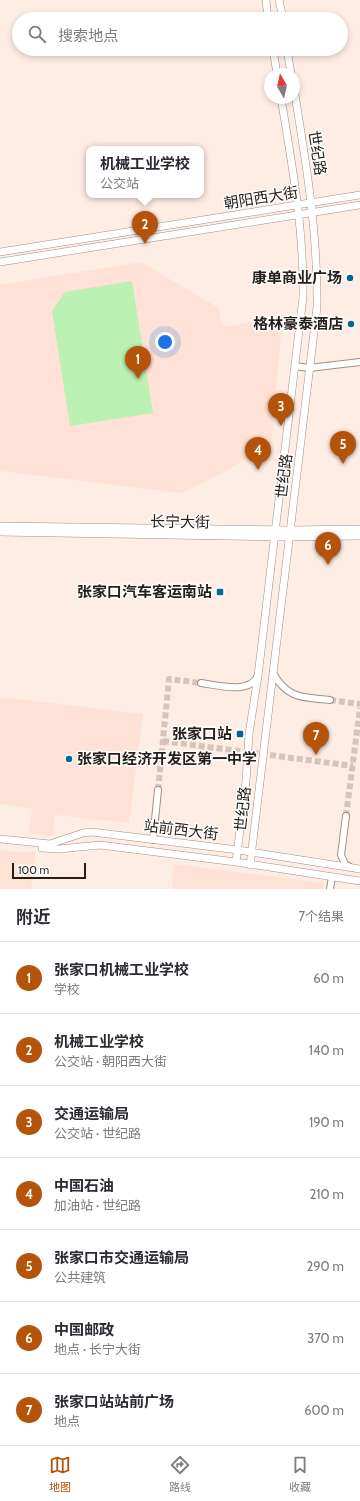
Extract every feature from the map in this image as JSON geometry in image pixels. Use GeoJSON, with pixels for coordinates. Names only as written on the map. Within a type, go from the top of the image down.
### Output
{"type":"FeatureCollection","features":[{"type":"Feature","properties":{"kind":"main road"},"geometry":{"type":"LineString","coordinates":[[266,0],[267,12]]}},
{"type":"Feature","properties":{"kind":"main road"},"geometry":{"type":"LineString","coordinates":[[279,0],[281,12]]}},
{"type":"Feature","properties":{"kind":"main road"},"geometry":{"type":"LineString","coordinates":[[274,56],[276,68]]}},
{"type":"Feature","properties":{"kind":"main road"},"geometry":{"type":"LineString","coordinates":[[288,56],[291,68]]}},
{"type":"Feature","properties":{"kind":"main road","name":"世纪路"},"geometry":{"type":"LineString","coordinates":[[236,862],[246,784],[249,734],[259,668],[303,297],[303,272],[299,214],[282,104]]}},
{"type":"Feature","properties":{"kind":"main road","name":"世纪路"},"geometry":{"type":"LineString","coordinates":[[250,865],[317,307],[317,266],[312,212],[296,104]]}},
{"type":"Feature","properties":{"kind":"main road","name":"朝阳西大街"},"geometry":{"type":"LineString","coordinates":[[0,252],[360,195]]}},
{"type":"Feature","properties":{"kind":"main road","name":"朝阳西大街"},"geometry":{"type":"LineString","coordinates":[[0,262],[360,205]]}},
{"type":"Feature","properties":{"kind":"main road","name":"长宁大街"},"geometry":{"type":"LineString","coordinates":[[0,526],[360,536]]}},
{"type":"Feature","properties":{"kind":"main road","name":"长宁大街"},"geometry":{"type":"LineString","coordinates":[[290,534],[360,529]]}},
{"type":"Feature","properties":{"kind":"main road","name":"长宁大街"},"geometry":{"type":"LineString","coordinates":[[0,532],[275,533]]}},
{"type":"Feature","properties":{"kind":"main road"},"geometry":{"type":"LineString","coordinates":[[259,668],[274,669]]}},
{"type":"Feature","properties":{"kind":"main road"},"geometry":{"type":"LineString","coordinates":[[246,784],[259,786]]}},
{"type":"Feature","properties":{"kind":"main road","name":"站前西大街"},"geometry":{"type":"LineString","coordinates":[[30,845],[50,844],[83,833],[92,832],[238,850],[360,869]]}},
{"type":"Feature","properties":{"kind":"main road","name":"站前西大街"},"geometry":{"type":"LineString","coordinates":[[0,841],[54,849],[100,845],[236,862],[360,881]]}},
{"type":"Feature","properties":{"kind":"street"},"geometry":{"type":"LineString","coordinates":[[295,366],[310,368],[360,362]]}},
{"type":"Feature","properties":{"kind":"street"},"geometry":{"type":"LineString","coordinates":[[201,683],[242,687],[251,685],[254,682],[259,668]]}},
{"type":"Feature","properties":{"kind":"street"},"geometry":{"type":"LineString","coordinates":[[274,669],[283,688],[290,693],[300,696],[330,700]]}},
{"type":"Feature","properties":{"kind":"street"},"geometry":{"type":"LineString","coordinates":[[153,840],[158,790]]}},
{"type":"Feature","properties":{"kind":"street"},"geometry":{"type":"LineString","coordinates":[[346,816],[341,855],[345,864],[351,868]]}},
{"type":"Feature","properties":{"kind":"street"},"geometry":{"type":"LineString","coordinates":[[330,889],[332,877]]}},
{"type":"Feature","properties":{"kind":"shaded area"},"geometry":{"type":"Polygon","coordinates":[[[141,262],[219,308],[222,327],[283,317],[272,442],[226,471],[181,493],[0,471],[0,285],[141,262]]]}},
{"type":"Feature","properties":{"kind":"shaded area","name":"张家口经济开发区第一中学"},"geometry":{"type":"Polygon","coordinates":[[[0,697],[143,714],[129,823],[55,815],[53,836],[29,833],[32,809],[0,804],[0,697]]]}},
{"type":"Feature","properties":{"kind":"shaded area"},"geometry":{"type":"Polygon","coordinates":[[[0,850],[19,852],[36,851],[31,889],[0,889],[0,850]]]}},
{"type":"Feature","properties":{"kind":"shaded area"},"geometry":{"type":"Polygon","coordinates":[[[174,864],[324,883],[323,889],[172,889],[174,864]]]}},
{"type":"Feature","properties":{"kind":"green space"},"geometry":{"type":"Polygon","coordinates":[[[132,281],[153,413],[70,426],[52,311],[65,292],[132,281]]]}},
{"type":"Feature","properties":{"kind":"tunnel"},"geometry":{"type":"LineString","coordinates":[[158,790],[169,679],[201,683]]}},
{"type":"Feature","properties":{"kind":"tunnel"},"geometry":{"type":"LineString","coordinates":[[330,700],[360,704]]}},
{"type":"Feature","properties":{"kind":"tunnel"},"geometry":{"type":"LineString","coordinates":[[346,816],[360,708]]}},
{"type":"Feature","properties":{"kind":"tunnel"},"geometry":{"type":"LineString","coordinates":[[163,741],[353,766]]}},
{"type":"Feature","properties":{"kind":"place","name":"机械工业学校"},"geometry":{"type":"Point","coordinates":[145,244]}},
{"type":"Feature","properties":{"kind":"place","name":"康单商业广场"},"geometry":{"type":"Point","coordinates":[350,278]}},
{"type":"Feature","properties":{"kind":"place","name":"格林豪泰酒店"},"geometry":{"type":"Point","coordinates":[351,324]}},
{"type":"Feature","properties":{"kind":"place","name":"张家口机械工业学校"},"geometry":{"type":"Point","coordinates":[138,379]}},
{"type":"Feature","properties":{"kind":"place","name":"交通运输局"},"geometry":{"type":"Point","coordinates":[281,426]}},
{"type":"Feature","properties":{"kind":"place","name":"张家口市交通运输局"},"geometry":{"type":"Point","coordinates":[343,464]}},
{"type":"Feature","properties":{"kind":"place","name":"中国石油"},"geometry":{"type":"Point","coordinates":[258,470]}},
{"type":"Feature","properties":{"kind":"place","name":"中国邮政"},"geometry":{"type":"Point","coordinates":[328,565]}},
{"type":"Feature","properties":{"kind":"place","name":"张家口汽车客运南站"},"geometry":{"type":"Point","coordinates":[220,592]}},
{"type":"Feature","properties":{"kind":"place","name":"张家口站"},"geometry":{"type":"Point","coordinates":[240,734]}},
{"type":"Feature","properties":{"kind":"place","name":"张家口站站前广场"},"geometry":{"type":"Point","coordinates":[316,755]}},
{"type":"Feature","properties":{"kind":"place","name":"张家口经济开发区第一中学"},"geometry":{"type":"Point","coordinates":[69,759]}}]}
